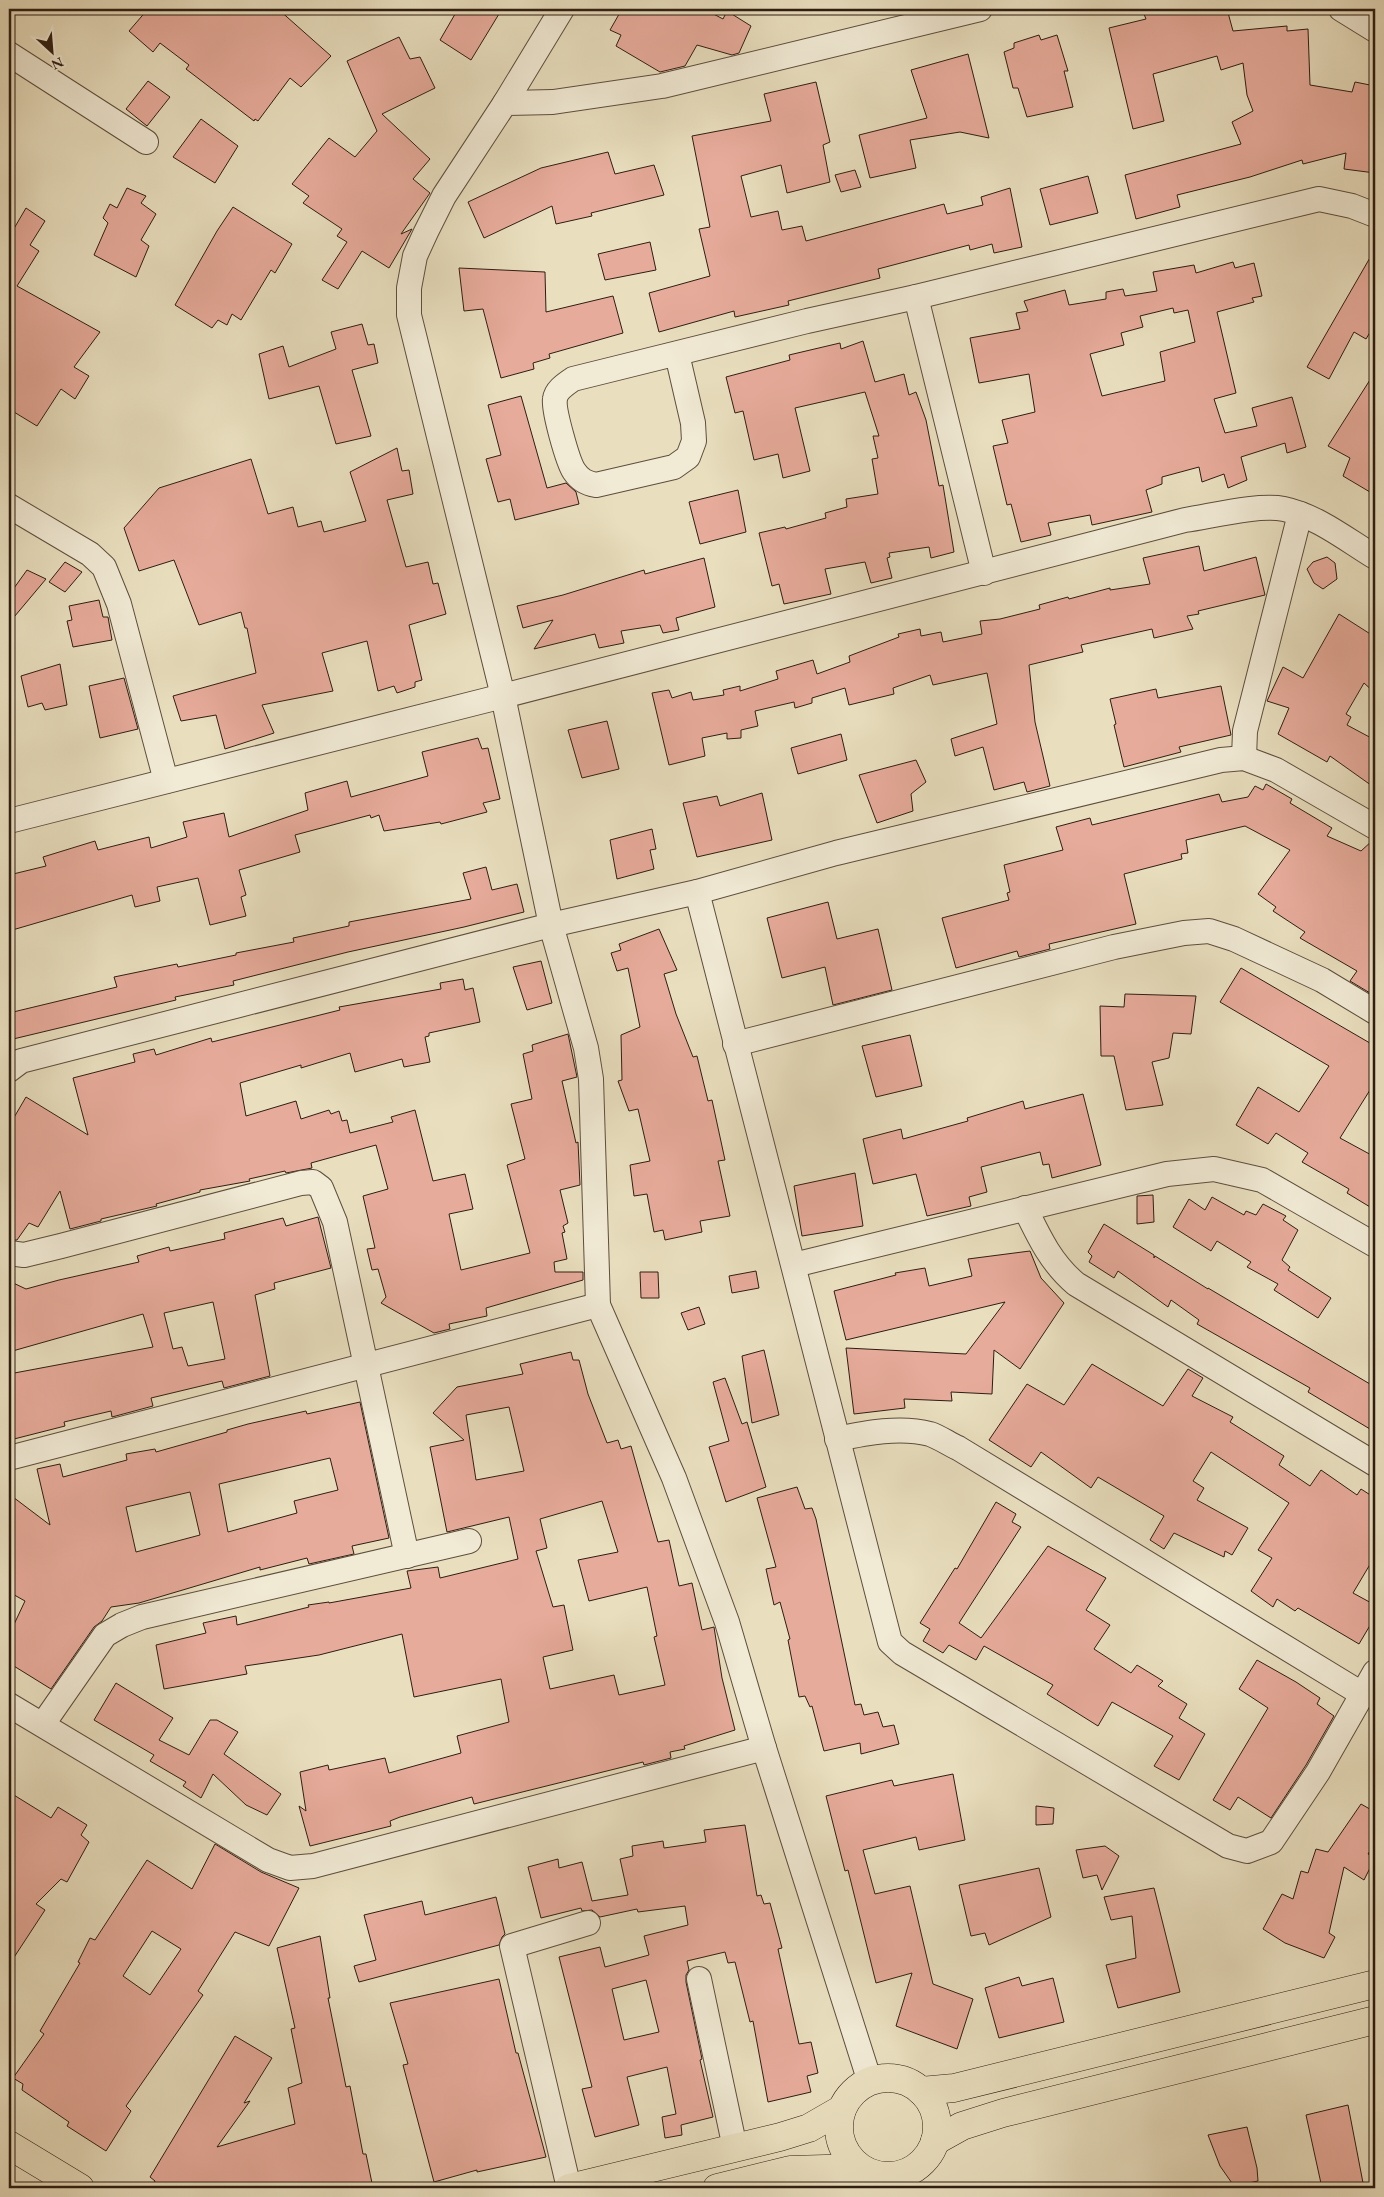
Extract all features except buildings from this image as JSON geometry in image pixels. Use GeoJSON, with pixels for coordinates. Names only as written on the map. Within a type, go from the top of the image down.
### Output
{"type":"FeatureCollection","features":[{"type":"Feature","properties":{"kind":"main road"},"geometry":{"type":"LineString","coordinates":[[921,2091],[963,2086],[1375,1984]]}},
{"type":"Feature","properties":{"kind":"main road"},"geometry":{"type":"LineString","coordinates":[[935,2141],[962,2126],[1003,2113],[1375,2020]]}},
{"type":"Feature","properties":{"kind":"main road"},"geometry":{"type":"LineString","coordinates":[[883,2078],[897,2079],[910,2083],[921,2091],[930,2101],[936,2114],[935,2141],[928,2155],[918,2166],[891,2182],[860,2168],[848,2156],[841,2141],[838,2125],[842,2109],[853,2092],[870,2082],[883,2078]]}},
{"type":"Feature","properties":{"kind":"main road"},"geometry":{"type":"LineString","coordinates":[[569,2188],[735,2148],[808,2128],[842,2109]]}},
{"type":"Feature","properties":{"kind":"main road"},"geometry":{"type":"LineString","coordinates":[[9,2145],[80,2188]]}},
{"type":"Feature","properties":{"kind":"main road"},"geometry":{"type":"LineString","coordinates":[[718,2188],[790,2170],[860,2168]]}},
{"type":"Feature","properties":{"kind":"street"},"geometry":{"type":"LineString","coordinates":[[562,9],[505,104],[444,196],[415,256],[408,288],[409,315],[503,696],[551,924],[586,1048],[590,1079],[598,1305],[674,1478],[727,1622],[764,1748],[870,2082]]}},
{"type":"Feature","properties":{"kind":"street"},"geometry":{"type":"LineString","coordinates":[[505,104],[553,102],[662,86],[980,9]]}},
{"type":"Feature","properties":{"kind":"street"},"geometry":{"type":"LineString","coordinates":[[1341,9],[1375,30]]}},
{"type":"Feature","properties":{"kind":"street"},"geometry":{"type":"LineString","coordinates":[[9,54],[146,142]]}},
{"type":"Feature","properties":{"kind":"street"},"geometry":{"type":"LineString","coordinates":[[677,354],[693,423],[694,441],[688,457],[674,467],[596,485],[585,482],[573,470],[556,415],[555,398],[562,388],[573,379],[807,321],[916,297],[1320,199],[1352,206],[1375,215]]}},
{"type":"Feature","properties":{"kind":"street"},"geometry":{"type":"LineString","coordinates":[[916,297],[984,573]]}},
{"type":"Feature","properties":{"kind":"street"},"geometry":{"type":"LineString","coordinates":[[9,506],[90,554],[104,567],[118,604],[166,781]]}},
{"type":"Feature","properties":{"kind":"street"},"geometry":{"type":"LineString","coordinates":[[9,821],[984,573],[1185,520],[1264,508],[1282,509],[1300,514],[1375,557]]}},
{"type":"Feature","properties":{"kind":"street"},"geometry":{"type":"LineString","coordinates":[[1244,758],[1245,732],[1300,514]]}},
{"type":"Feature","properties":{"kind":"street"},"geometry":{"type":"LineString","coordinates":[[9,1070],[21,1061],[551,924],[698,892],[836,854],[1160,773],[1220,760],[1244,758],[1276,770],[1375,827]]}},
{"type":"Feature","properties":{"kind":"street"},"geometry":{"type":"LineString","coordinates":[[698,892],[735,1044],[890,1642],[902,1654],[1228,1846],[1247,1852],[1271,1842],[1318,1772],[1375,1672]]}},
{"type":"Feature","properties":{"kind":"street"},"geometry":{"type":"LineString","coordinates":[[735,1044],[1114,947],[1209,930],[1234,939],[1322,980],[1375,1012]]}},
{"type":"Feature","properties":{"kind":"street"},"geometry":{"type":"LineString","coordinates":[[794,1266],[1167,1174],[1214,1169],[1262,1180],[1375,1245]]}},
{"type":"Feature","properties":{"kind":"street"},"geometry":{"type":"LineString","coordinates":[[9,1253],[24,1255],[33,1253],[301,1183],[313,1182],[321,1188],[335,1222],[407,1556]]}},
{"type":"Feature","properties":{"kind":"street"},"geometry":{"type":"LineString","coordinates":[[1025,1208],[1047,1252],[1061,1272],[1076,1284],[1375,1464]]}},
{"type":"Feature","properties":{"kind":"street"},"geometry":{"type":"LineString","coordinates":[[9,1458],[598,1305]]}},
{"type":"Feature","properties":{"kind":"street"},"geometry":{"type":"LineString","coordinates":[[837,1439],[865,1433],[898,1432],[930,1434],[958,1448],[1362,1694]]}},
{"type":"Feature","properties":{"kind":"street"},"geometry":{"type":"LineString","coordinates":[[43,1724],[105,1635],[122,1625],[142,1617],[468,1541]]}},
{"type":"Feature","properties":{"kind":"street"},"geometry":{"type":"LineString","coordinates":[[9,1705],[268,1860],[290,1868],[313,1866],[764,1748]]}},
{"type":"Feature","properties":{"kind":"street"},"geometry":{"type":"LineString","coordinates":[[569,2188],[512,1946],[588,1923]]}},
{"type":"Feature","properties":{"kind":"street"},"geometry":{"type":"LineString","coordinates":[[699,1979],[735,2148]]}}]}
